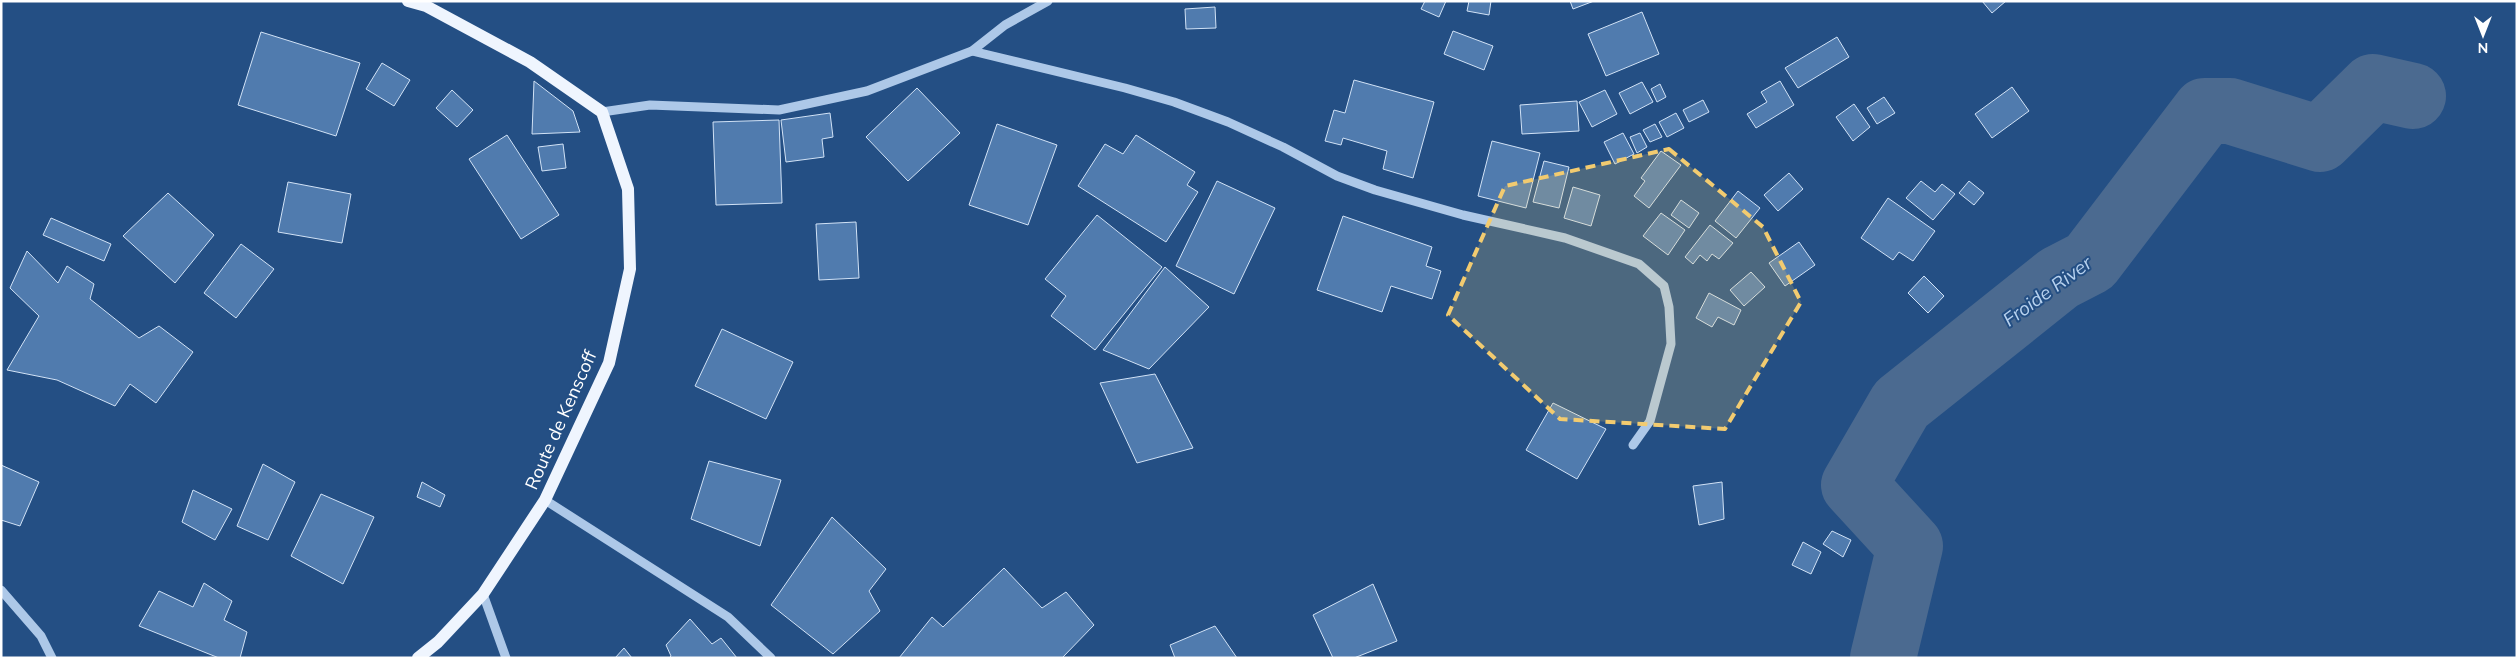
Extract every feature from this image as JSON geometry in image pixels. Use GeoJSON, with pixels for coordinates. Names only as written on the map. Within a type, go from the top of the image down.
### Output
{"type":"FeatureCollection","features":[{"type":"Feature","properties":{"kind":"main road"},"geometry":{"type":"LineString","coordinates":[[408,1],[426,6],[530,62],[602,112]]}},
{"type":"Feature","properties":{"kind":"main road","name":"Route de Kenscoff"},"geometry":{"type":"LineString","coordinates":[[418,658],[438,642],[484,594],[546,500],[609,363],[630,269],[628,189],[602,112]]}},
{"type":"Feature","properties":{"kind":"street"},"geometry":{"type":"LineString","coordinates":[[602,112],[650,105],[779,110],[868,91],[972,51],[1005,25],[1048,1]]}},
{"type":"Feature","properties":{"kind":"street"},"geometry":{"type":"LineString","coordinates":[[972,51],[1125,88],[1174,102],[1228,122],[1283,147],[1337,176],[1375,190],[1463,215],[1565,238],[1639,264],[1664,286],[1669,307],[1671,344],[1650,422],[1633,444]]}},
{"type":"Feature","properties":{"kind":"street"},"geometry":{"type":"LineString","coordinates":[[546,500],[728,618],[771,658]]}},
{"type":"Feature","properties":{"kind":"street"},"geometry":{"type":"LineString","coordinates":[[1,590],[41,636],[52,658]]}},
{"type":"Feature","properties":{"kind":"street"},"geometry":{"type":"LineString","coordinates":[[484,594],[506,658]]}},
{"type":"Feature","properties":{"kind":"highlighted area"},"geometry":{"type":"Polygon","coordinates":[[[1669,149],[1763,227],[1801,302],[1725,429],[1560,419],[1448,315],[1505,186],[1669,149]]]}},
{"type":"Feature","properties":{"kind":"building"},"geometry":{"type":"Polygon","coordinates":[[[1425,1],[1446,1],[1439,17],[1421,9],[1425,1]]]}},
{"type":"Feature","properties":{"kind":"building"},"geometry":{"type":"Polygon","coordinates":[[[1469,1],[1491,1],[1489,15],[1467,11],[1469,1]]]}},
{"type":"Feature","properties":{"kind":"building"},"geometry":{"type":"Polygon","coordinates":[[[1570,1],[1594,1],[1573,9],[1570,1]]]}},
{"type":"Feature","properties":{"kind":"building"},"geometry":{"type":"Polygon","coordinates":[[[1982,1],[2006,1],[1992,13],[1982,1]]]}},
{"type":"Feature","properties":{"kind":"building"},"geometry":{"type":"Polygon","coordinates":[[[1215,7],[1216,28],[1186,29],[1185,9],[1215,7]]]}},
{"type":"Feature","properties":{"kind":"building"},"geometry":{"type":"Polygon","coordinates":[[[1642,12],[1659,54],[1606,76],[1588,34],[1642,12]]]}},
{"type":"Feature","properties":{"kind":"building"},"geometry":{"type":"Polygon","coordinates":[[[1453,31],[1493,46],[1484,70],[1444,54],[1453,31]]]}},
{"type":"Feature","properties":{"kind":"building"},"geometry":{"type":"Polygon","coordinates":[[[261,32],[360,63],[336,136],[238,105],[261,32]]]}},
{"type":"Feature","properties":{"kind":"building"},"geometry":{"type":"Polygon","coordinates":[[[1837,37],[1849,57],[1798,88],[1785,68],[1837,37]]]}},
{"type":"Feature","properties":{"kind":"building"},"geometry":{"type":"Polygon","coordinates":[[[382,63],[410,80],[394,106],[366,89],[382,63]]]}},
{"type":"Feature","properties":{"kind":"building"},"geometry":{"type":"Polygon","coordinates":[[[1354,80],[1434,102],[1413,178],[1383,169],[1387,151],[1343,138],[1341,145],[1325,141],[1334,110],[1345,113],[1354,80]]]}},
{"type":"Feature","properties":{"kind":"building"},"geometry":{"type":"Polygon","coordinates":[[[534,81],[573,111],[580,132],[532,134],[534,81]]]}},
{"type":"Feature","properties":{"kind":"building"},"geometry":{"type":"Polygon","coordinates":[[[1780,81],[1794,105],[1756,128],[1747,114],[1767,102],[1761,92],[1780,81]]]}},
{"type":"Feature","properties":{"kind":"building"},"geometry":{"type":"Polygon","coordinates":[[[1642,82],[1653,102],[1630,114],[1619,93],[1642,82]]]}},
{"type":"Feature","properties":{"kind":"building"},"geometry":{"type":"Polygon","coordinates":[[[1660,84],[1666,97],[1657,102],[1651,89],[1660,84]]]}},
{"type":"Feature","properties":{"kind":"building"},"geometry":{"type":"Polygon","coordinates":[[[2012,87],[2029,111],[1992,138],[1975,114],[2012,87]]]}},
{"type":"Feature","properties":{"kind":"building"},"geometry":{"type":"Polygon","coordinates":[[[917,88],[960,133],[908,181],[866,137],[917,88]]]}},
{"type":"Feature","properties":{"kind":"building"},"geometry":{"type":"Polygon","coordinates":[[[452,90],[473,110],[457,127],[436,108],[452,90]]]}},
{"type":"Feature","properties":{"kind":"building"},"geometry":{"type":"Polygon","coordinates":[[[1605,90],[1617,114],[1592,127],[1579,102],[1605,90]]]}},
{"type":"Feature","properties":{"kind":"building"},"geometry":{"type":"Polygon","coordinates":[[[1884,97],[1895,113],[1877,124],[1867,108],[1884,97]]]}},
{"type":"Feature","properties":{"kind":"building"},"geometry":{"type":"Polygon","coordinates":[[[1703,100],[1709,112],[1689,122],[1683,110],[1703,100]]]}},
{"type":"Feature","properties":{"kind":"building"},"geometry":{"type":"Polygon","coordinates":[[[1577,101],[1579,131],[1522,134],[1520,105],[1577,101]]]}},
{"type":"Feature","properties":{"kind":"building"},"geometry":{"type":"Polygon","coordinates":[[[1854,104],[1870,127],[1853,141],[1836,117],[1854,104]]]}},
{"type":"Feature","properties":{"kind":"building"},"geometry":{"type":"Polygon","coordinates":[[[830,113],[833,137],[822,139],[824,157],[786,162],[781,120],[830,113]]]}},
{"type":"Feature","properties":{"kind":"building"},"geometry":{"type":"Polygon","coordinates":[[[1676,113],[1684,128],[1667,137],[1659,122],[1676,113]]]}},
{"type":"Feature","properties":{"kind":"building"},"geometry":{"type":"Polygon","coordinates":[[[779,120],[782,203],[716,205],[713,122],[779,120]]]}},
{"type":"Feature","properties":{"kind":"building"},"geometry":{"type":"Polygon","coordinates":[[[997,124],[1057,145],[1028,225],[969,205],[997,124]]]}},
{"type":"Feature","properties":{"kind":"building"},"geometry":{"type":"Polygon","coordinates":[[[1655,124],[1662,137],[1650,142],[1643,130],[1655,124]]]}},
{"type":"Feature","properties":{"kind":"building"},"geometry":{"type":"Polygon","coordinates":[[[1623,133],[1634,154],[1615,164],[1604,142],[1623,133]]]}},
{"type":"Feature","properties":{"kind":"building"},"geometry":{"type":"Polygon","coordinates":[[[1640,133],[1647,147],[1637,153],[1630,137],[1640,133]]]}},
{"type":"Feature","properties":{"kind":"building"},"geometry":{"type":"Polygon","coordinates":[[[507,135],[559,215],[521,239],[469,159],[507,135]]]}},
{"type":"Feature","properties":{"kind":"building"},"geometry":{"type":"Polygon","coordinates":[[[1136,135],[1195,172],[1187,185],[1198,192],[1166,242],[1078,186],[1105,144],[1123,154],[1136,135]]]}},
{"type":"Feature","properties":{"kind":"building"},"geometry":{"type":"Polygon","coordinates":[[[1492,141],[1540,153],[1526,208],[1478,196],[1492,141]]]}},
{"type":"Feature","properties":{"kind":"building"},"geometry":{"type":"Polygon","coordinates":[[[563,144],[566,168],[542,171],[538,147],[563,144]]]}},
{"type":"Feature","properties":{"kind":"building"},"geometry":{"type":"Polygon","coordinates":[[[1661,151],[1681,165],[1649,208],[1634,196],[1645,181],[1641,178],[1661,151]]]}},
{"type":"Feature","properties":{"kind":"building"},"geometry":{"type":"Polygon","coordinates":[[[1544,161],[1569,167],[1559,208],[1533,202],[1544,161]]]}},
{"type":"Feature","properties":{"kind":"building"},"geometry":{"type":"Polygon","coordinates":[[[1789,173],[1803,189],[1778,211],[1764,195],[1789,173]]]}},
{"type":"Feature","properties":{"kind":"building"},"geometry":{"type":"Polygon","coordinates":[[[1217,181],[1275,208],[1234,294],[1176,266],[1217,181]]]}},
{"type":"Feature","properties":{"kind":"building"},"geometry":{"type":"Polygon","coordinates":[[[1921,181],[1935,192],[1942,184],[1955,194],[1933,220],[1906,198],[1921,181]]]}},
{"type":"Feature","properties":{"kind":"building"},"geometry":{"type":"Polygon","coordinates":[[[1969,181],[1984,193],[1974,205],[1959,193],[1969,181]]]}},
{"type":"Feature","properties":{"kind":"building"},"geometry":{"type":"Polygon","coordinates":[[[288,182],[351,194],[342,243],[278,232],[288,182]]]}},
{"type":"Feature","properties":{"kind":"building"},"geometry":{"type":"Polygon","coordinates":[[[1573,187],[1600,195],[1591,226],[1564,218],[1573,187]]]}},
{"type":"Feature","properties":{"kind":"building"},"geometry":{"type":"Polygon","coordinates":[[[1738,191],[1760,208],[1736,238],[1715,221],[1738,191]]]}},
{"type":"Feature","properties":{"kind":"building"},"geometry":{"type":"Polygon","coordinates":[[[168,193],[214,235],[175,283],[123,236],[168,193]]]}},
{"type":"Feature","properties":{"kind":"building"},"geometry":{"type":"Polygon","coordinates":[[[1888,198],[1935,231],[1913,261],[1899,252],[1893,260],[1861,238],[1888,198]]]}},
{"type":"Feature","properties":{"kind":"building"},"geometry":{"type":"Polygon","coordinates":[[[1681,200],[1699,213],[1689,228],[1671,215],[1681,200]]]}},
{"type":"Feature","properties":{"kind":"building"},"geometry":{"type":"Polygon","coordinates":[[[1661,213],[1685,230],[1668,255],[1643,236],[1661,213]]]}},
{"type":"Feature","properties":{"kind":"building"},"geometry":{"type":"Polygon","coordinates":[[[1097,215],[1162,267],[1095,350],[1051,316],[1066,296],[1045,279],[1097,215]]]}},
{"type":"Feature","properties":{"kind":"building"},"geometry":{"type":"Polygon","coordinates":[[[1343,216],[1432,247],[1426,266],[1441,271],[1432,299],[1391,286],[1382,312],[1317,290],[1343,216]]]}},
{"type":"Feature","properties":{"kind":"building"},"geometry":{"type":"Polygon","coordinates":[[[51,218],[111,244],[104,261],[43,235],[51,218]]]}},
{"type":"Feature","properties":{"kind":"building"},"geometry":{"type":"Polygon","coordinates":[[[856,222],[859,278],[819,280],[816,224],[856,222]]]}},
{"type":"Feature","properties":{"kind":"building"},"geometry":{"type":"Polygon","coordinates":[[[1710,225],[1733,243],[1719,259],[1712,254],[1707,261],[1700,255],[1693,264],[1685,257],[1710,225]]]}},
{"type":"Feature","properties":{"kind":"building"},"geometry":{"type":"Polygon","coordinates":[[[1799,242],[1815,265],[1785,286],[1769,263],[1799,242]]]}},
{"type":"Feature","properties":{"kind":"building"},"geometry":{"type":"Polygon","coordinates":[[[241,244],[274,269],[236,318],[204,293],[241,244]]]}},
{"type":"Feature","properties":{"kind":"building"},"geometry":{"type":"Polygon","coordinates":[[[27,251],[58,283],[67,266],[94,284],[90,299],[139,338],[159,326],[193,352],[156,403],[130,384],[115,406],[57,380],[7,370],[39,316],[10,288],[27,251]]]}},
{"type":"Feature","properties":{"kind":"building"},"geometry":{"type":"Polygon","coordinates":[[[1165,267],[1209,307],[1149,369],[1103,350],[1165,267]]]}},
{"type":"Feature","properties":{"kind":"building"},"geometry":{"type":"Polygon","coordinates":[[[1751,272],[1765,287],[1744,306],[1730,290],[1751,272]]]}},
{"type":"Feature","properties":{"kind":"building"},"geometry":{"type":"Polygon","coordinates":[[[1924,276],[1944,296],[1928,313],[1908,293],[1924,276]]]}},
{"type":"Feature","properties":{"kind":"building"},"geometry":{"type":"Polygon","coordinates":[[[1709,293],[1741,310],[1734,325],[1718,317],[1712,327],[1696,318],[1709,293]]]}},
{"type":"Feature","properties":{"kind":"building"},"geometry":{"type":"Polygon","coordinates":[[[722,329],[793,362],[766,419],[695,386],[722,329]]]}},
{"type":"Feature","properties":{"kind":"building"},"geometry":{"type":"Polygon","coordinates":[[[1155,374],[1193,448],[1137,463],[1100,383],[1155,374]]]}},
{"type":"Feature","properties":{"kind":"building"},"geometry":{"type":"Polygon","coordinates":[[[1553,403],[1606,429],[1577,479],[1526,450],[1553,403]]]}},
{"type":"Feature","properties":{"kind":"building"},"geometry":{"type":"Polygon","coordinates":[[[709,461],[781,480],[760,546],[691,519],[709,461]]]}},
{"type":"Feature","properties":{"kind":"building"},"geometry":{"type":"Polygon","coordinates":[[[263,464],[295,482],[268,540],[237,526],[263,464]]]}},
{"type":"Feature","properties":{"kind":"building"},"geometry":{"type":"Polygon","coordinates":[[[1,465],[39,482],[20,526],[1,520],[1,465]]]}},
{"type":"Feature","properties":{"kind":"building"},"geometry":{"type":"Polygon","coordinates":[[[422,482],[445,495],[440,507],[417,497],[422,482]]]}},
{"type":"Feature","properties":{"kind":"building"},"geometry":{"type":"Polygon","coordinates":[[[1722,482],[1724,519],[1699,525],[1693,486],[1722,482]]]}},
{"type":"Feature","properties":{"kind":"building"},"geometry":{"type":"Polygon","coordinates":[[[193,490],[232,509],[215,540],[182,522],[193,490]]]}},
{"type":"Feature","properties":{"kind":"building"},"geometry":{"type":"Polygon","coordinates":[[[321,494],[374,517],[343,584],[291,556],[321,494]]]}},
{"type":"Feature","properties":{"kind":"building"},"geometry":{"type":"Polygon","coordinates":[[[832,517],[886,569],[869,591],[880,611],[833,654],[771,605],[832,517]]]}},
{"type":"Feature","properties":{"kind":"building"},"geometry":{"type":"Polygon","coordinates":[[[1832,531],[1851,540],[1843,557],[1823,544],[1832,531]]]}},
{"type":"Feature","properties":{"kind":"building"},"geometry":{"type":"Polygon","coordinates":[[[1803,542],[1821,552],[1811,574],[1792,565],[1803,542]]]}},
{"type":"Feature","properties":{"kind":"building"},"geometry":{"type":"Polygon","coordinates":[[[1004,568],[1042,608],[1066,592],[1094,625],[1062,658],[899,658],[932,617],[943,627],[1004,568]]]}},
{"type":"Feature","properties":{"kind":"building"},"geometry":{"type":"Polygon","coordinates":[[[204,583],[232,601],[224,620],[247,632],[240,658],[219,658],[139,626],[159,591],[193,607],[204,583]]]}},
{"type":"Feature","properties":{"kind":"building"},"geometry":{"type":"Polygon","coordinates":[[[1373,584],[1397,641],[1354,658],[1333,658],[1313,615],[1373,584]]]}},
{"type":"Feature","properties":{"kind":"building"},"geometry":{"type":"Polygon","coordinates":[[[690,619],[712,644],[721,638],[737,658],[669,658],[671,656],[666,645],[690,619]]]}},
{"type":"Feature","properties":{"kind":"building"},"geometry":{"type":"Polygon","coordinates":[[[1215,626],[1237,658],[1175,658],[1170,645],[1215,626]]]}},
{"type":"Feature","properties":{"kind":"building"},"geometry":{"type":"Polygon","coordinates":[[[624,648],[632,658],[615,658],[624,648]]]}},
{"type":"Feature","properties":{"kind":"waterway","name":"Froide River"},"geometry":{"type":"LineString","coordinates":[[1883,658],[1910,546],[1854,485],[1901,404],[2059,278],[2090,262],[2205,111],[2230,111],[2320,139],[2373,87],[2413,96]]}}]}
